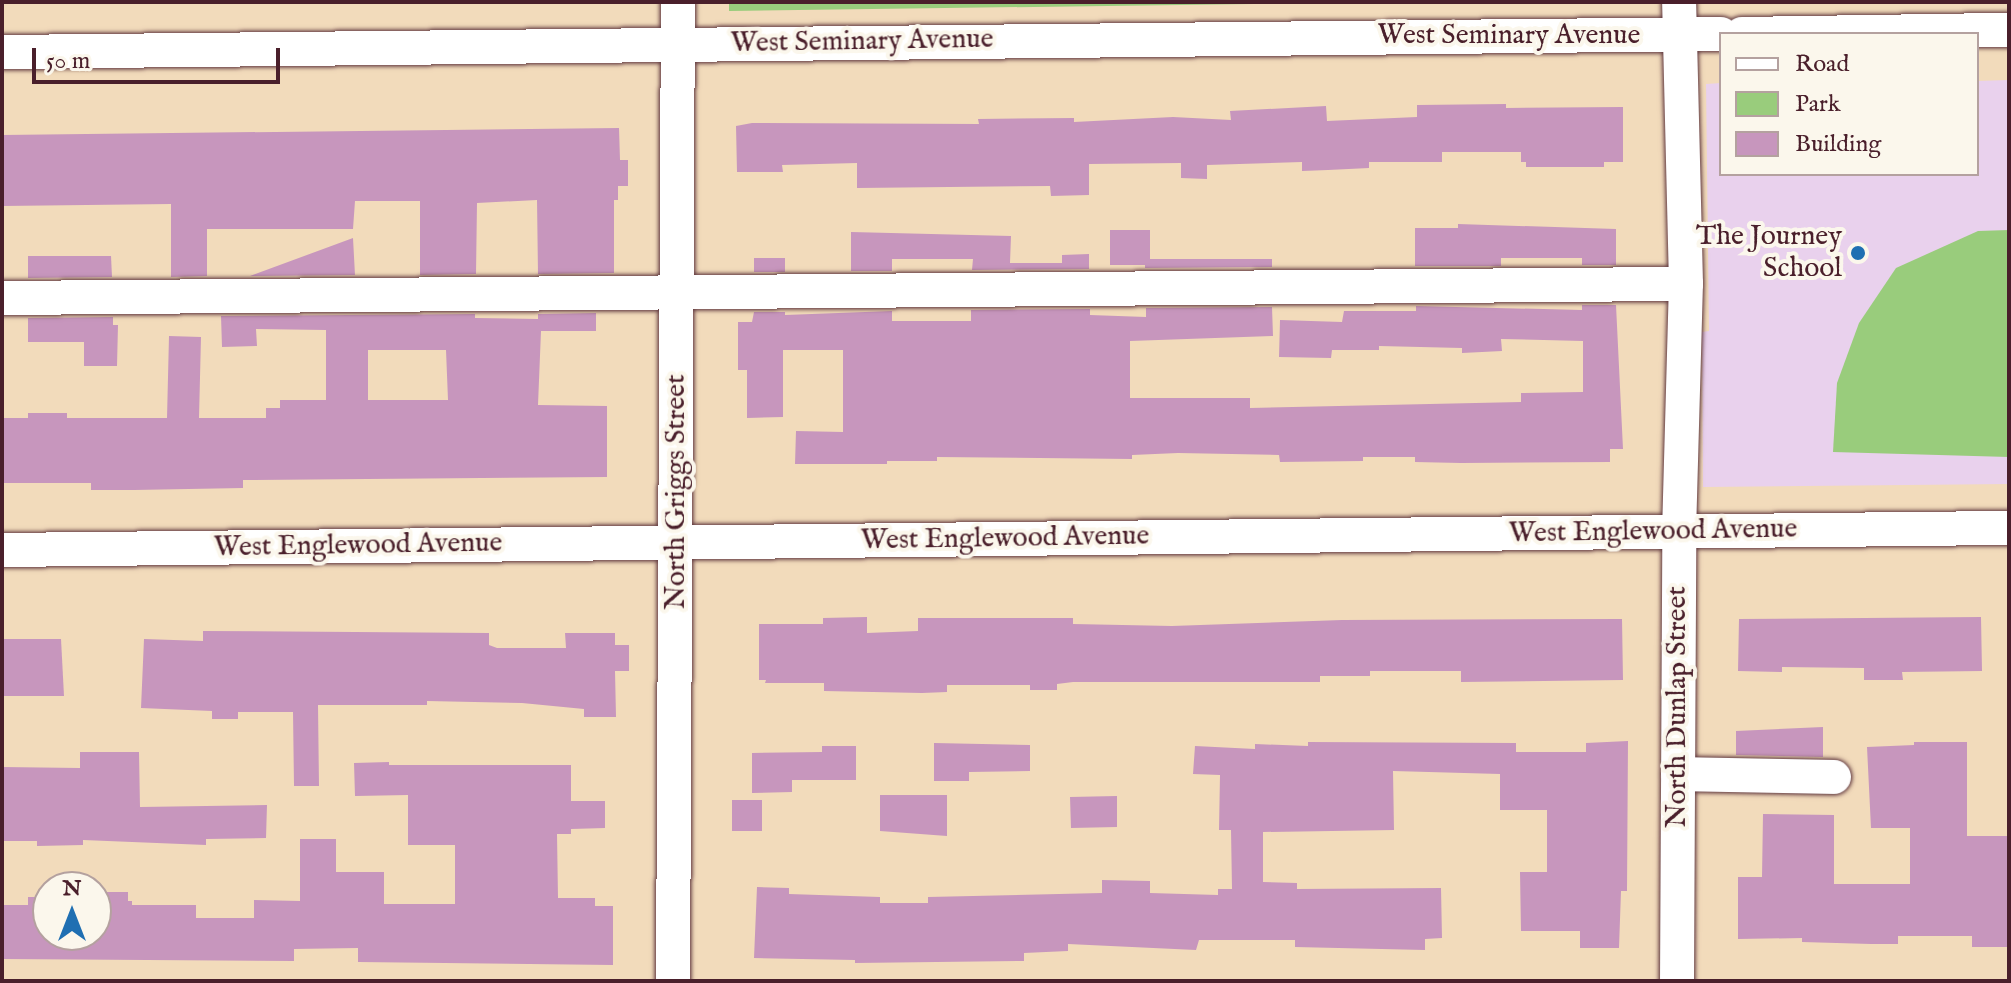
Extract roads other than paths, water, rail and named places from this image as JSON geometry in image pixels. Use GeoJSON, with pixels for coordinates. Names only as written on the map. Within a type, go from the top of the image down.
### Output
{"type":"FeatureCollection","features":[{"type":"Feature","properties":{"kind":"street","name":"North Griggs Street"},"geometry":{"type":"LineString","coordinates":[[673,981],[679,294],[678,2]]}},
{"type":"Feature","properties":{"kind":"street","name":"West Seminary Avenue"},"geometry":{"type":"LineString","coordinates":[[2,52],[677,45],[1679,18],[1719,33]]}},
{"type":"Feature","properties":{"kind":"street","name":"North Dunlap Street"},"geometry":{"type":"LineString","coordinates":[[1677,981],[1679,533],[1686,284],[1679,18]]}},
{"type":"Feature","properties":{"kind":"street"},"geometry":{"type":"LineString","coordinates":[[1876,32],[2009,30]]}},
{"type":"Feature","properties":{"kind":"street"},"geometry":{"type":"LineString","coordinates":[[2,298],[1686,284]]}},
{"type":"Feature","properties":{"kind":"street","name":"West Englewood Avenue"},"geometry":{"type":"LineString","coordinates":[[2,550],[2009,528]]}},
{"type":"Feature","properties":{"kind":"street"},"geometry":{"type":"LineString","coordinates":[[1678,774],[1834,777]]}},
{"type":"Feature","properties":{"kind":"place","name":"The Journey School"},"geometry":{"type":"Point","coordinates":[1858,253]}}]}
